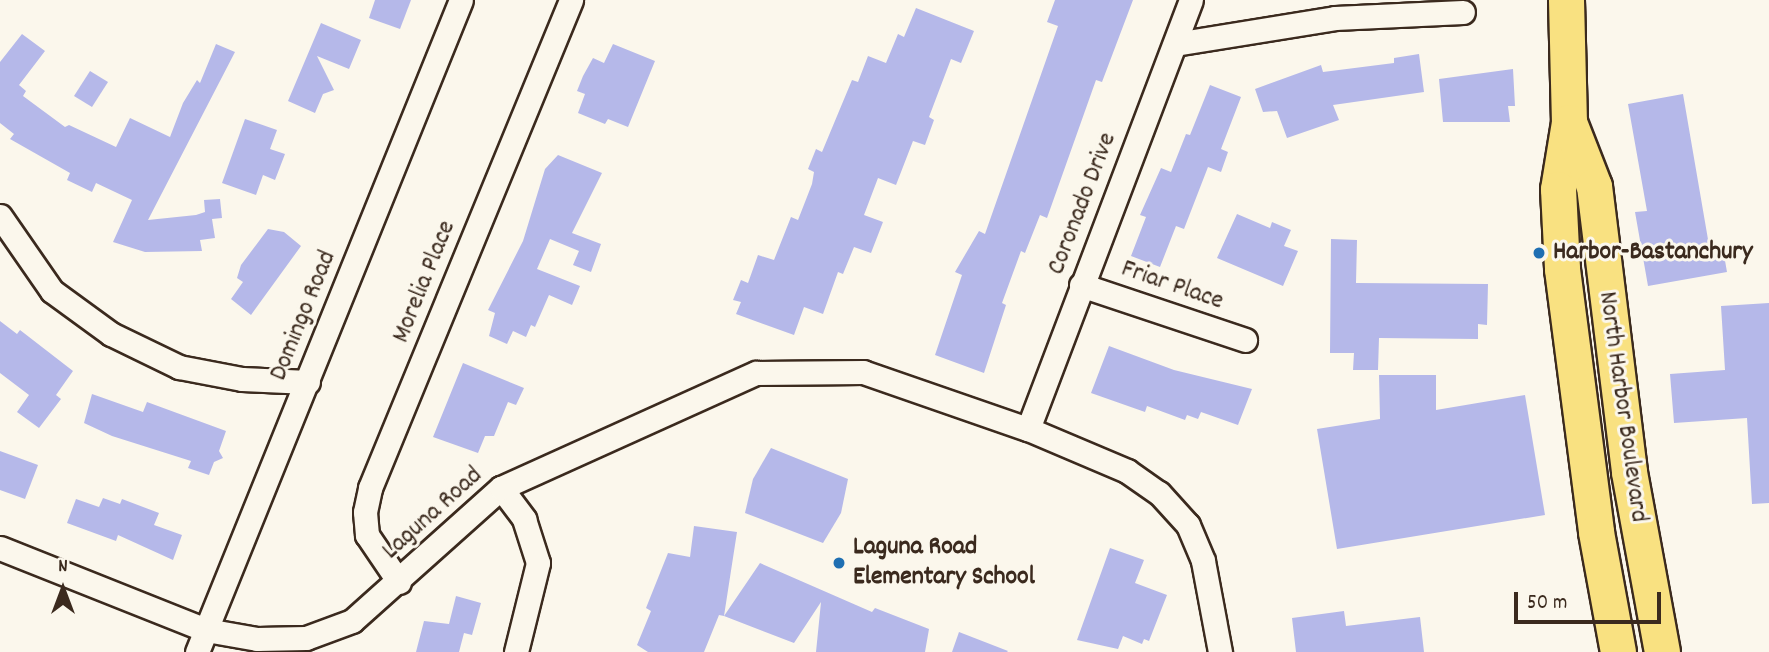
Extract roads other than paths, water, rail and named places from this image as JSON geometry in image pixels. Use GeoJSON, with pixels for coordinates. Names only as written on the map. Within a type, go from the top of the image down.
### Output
{"type":"FeatureCollection","features":[{"type":"Feature","properties":{"kind":"main road","name":"North Harbor Boulevard"},"geometry":{"type":"LineString","coordinates":[[1566,0],[1570,122],[1558,189],[1568,341],[1618,652]]}},
{"type":"Feature","properties":{"kind":"main road","name":"North Harbor Boulevard"},"geometry":{"type":"LineString","coordinates":[[1570,122],[1594,186],[1627,458],[1662,652]]}},
{"type":"Feature","properties":{"kind":"street","name":"Domingo Road"},"geometry":{"type":"LineString","coordinates":[[197,652],[461,0]]}},
{"type":"Feature","properties":{"kind":"street","name":"Morelia Place"},"geometry":{"type":"LineString","coordinates":[[399,582],[368,535],[370,488],[571,0]]}},
{"type":"Feature","properties":{"kind":"street","name":"Coronado Drive"},"geometry":{"type":"LineString","coordinates":[[1028,429],[1191,0]]}},
{"type":"Feature","properties":{"kind":"street"},"geometry":{"type":"LineString","coordinates":[[1175,44],[1335,18],[1463,12]]}},
{"type":"Feature","properties":{"kind":"street"},"geometry":{"type":"LineString","coordinates":[[0,216],[52,292],[111,334],[179,367],[242,379],[308,382]]}},
{"type":"Feature","properties":{"kind":"street","name":"Friar Place"},"geometry":{"type":"LineString","coordinates":[[1081,285],[1245,340]]}},
{"type":"Feature","properties":{"kind":"street","name":"Laguna Road"},"geometry":{"type":"LineString","coordinates":[[0,548],[206,630],[257,639],[306,638],[352,621],[399,582],[501,488],[756,373],[863,372],[1028,429],[1127,471],[1159,493],[1188,525],[1203,561],[1220,652]]}},
{"type":"Feature","properties":{"kind":"street"},"geometry":{"type":"LineString","coordinates":[[501,488],[524,519],[538,563],[516,652]]}},
{"type":"Feature","properties":{"kind":"place","name":"Harbor-Bastanchury"},"geometry":{"type":"Point","coordinates":[1539,253]}},
{"type":"Feature","properties":{"kind":"place","name":"Laguna Road Elementary School"},"geometry":{"type":"Point","coordinates":[839,563]}}]}
